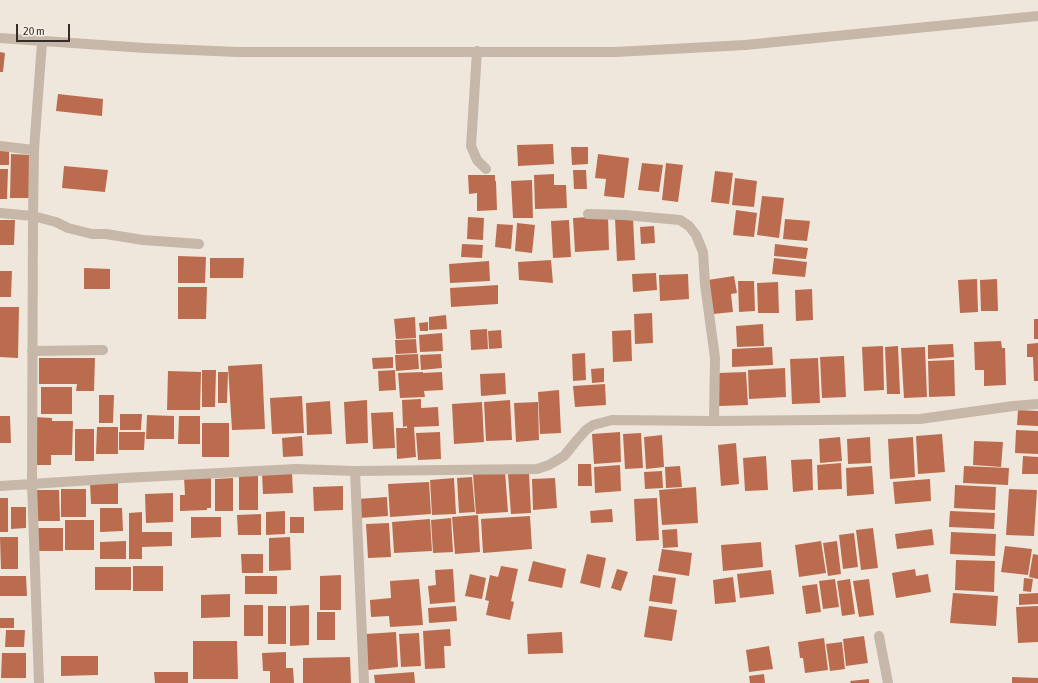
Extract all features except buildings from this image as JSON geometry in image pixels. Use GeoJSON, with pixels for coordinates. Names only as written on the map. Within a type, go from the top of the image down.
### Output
{"type":"FeatureCollection","features":[{"type":"Feature","properties":{"kind":"street"},"geometry":{"type":"LineString","coordinates":[[0,38],[41,44],[237,52],[616,52],[745,46],[1038,16]]}},
{"type":"Feature","properties":{"kind":"street"},"geometry":{"type":"LineString","coordinates":[[39,683],[32,484],[32,351],[34,150],[41,44]]}},
{"type":"Feature","properties":{"kind":"street"},"geometry":{"type":"LineString","coordinates":[[477,53],[471,146],[477,160],[486,169]]}},
{"type":"Feature","properties":{"kind":"street"},"geometry":{"type":"LineString","coordinates":[[0,146],[34,150]]}},
{"type":"Feature","properties":{"kind":"street"},"geometry":{"type":"LineString","coordinates":[[0,213],[33,216],[56,222],[68,228],[92,234],[106,234],[143,240],[199,244]]}},
{"type":"Feature","properties":{"kind":"street"},"geometry":{"type":"LineString","coordinates":[[588,214],[624,215],[680,220],[689,226],[696,235],[703,252],[705,284],[715,358],[714,421]]}},
{"type":"Feature","properties":{"kind":"street"},"geometry":{"type":"LineString","coordinates":[[32,351],[103,350]]}},
{"type":"Feature","properties":{"kind":"street"},"geometry":{"type":"LineString","coordinates":[[0,486],[296,469],[355,471],[537,469],[549,465],[564,456],[586,430],[603,422],[612,420],[714,421],[920,419],[1038,404]]}},
{"type":"Feature","properties":{"kind":"street"},"geometry":{"type":"LineString","coordinates":[[355,471],[364,683]]}},
{"type":"Feature","properties":{"kind":"street"},"geometry":{"type":"LineString","coordinates":[[879,636],[888,683]]}}]}
